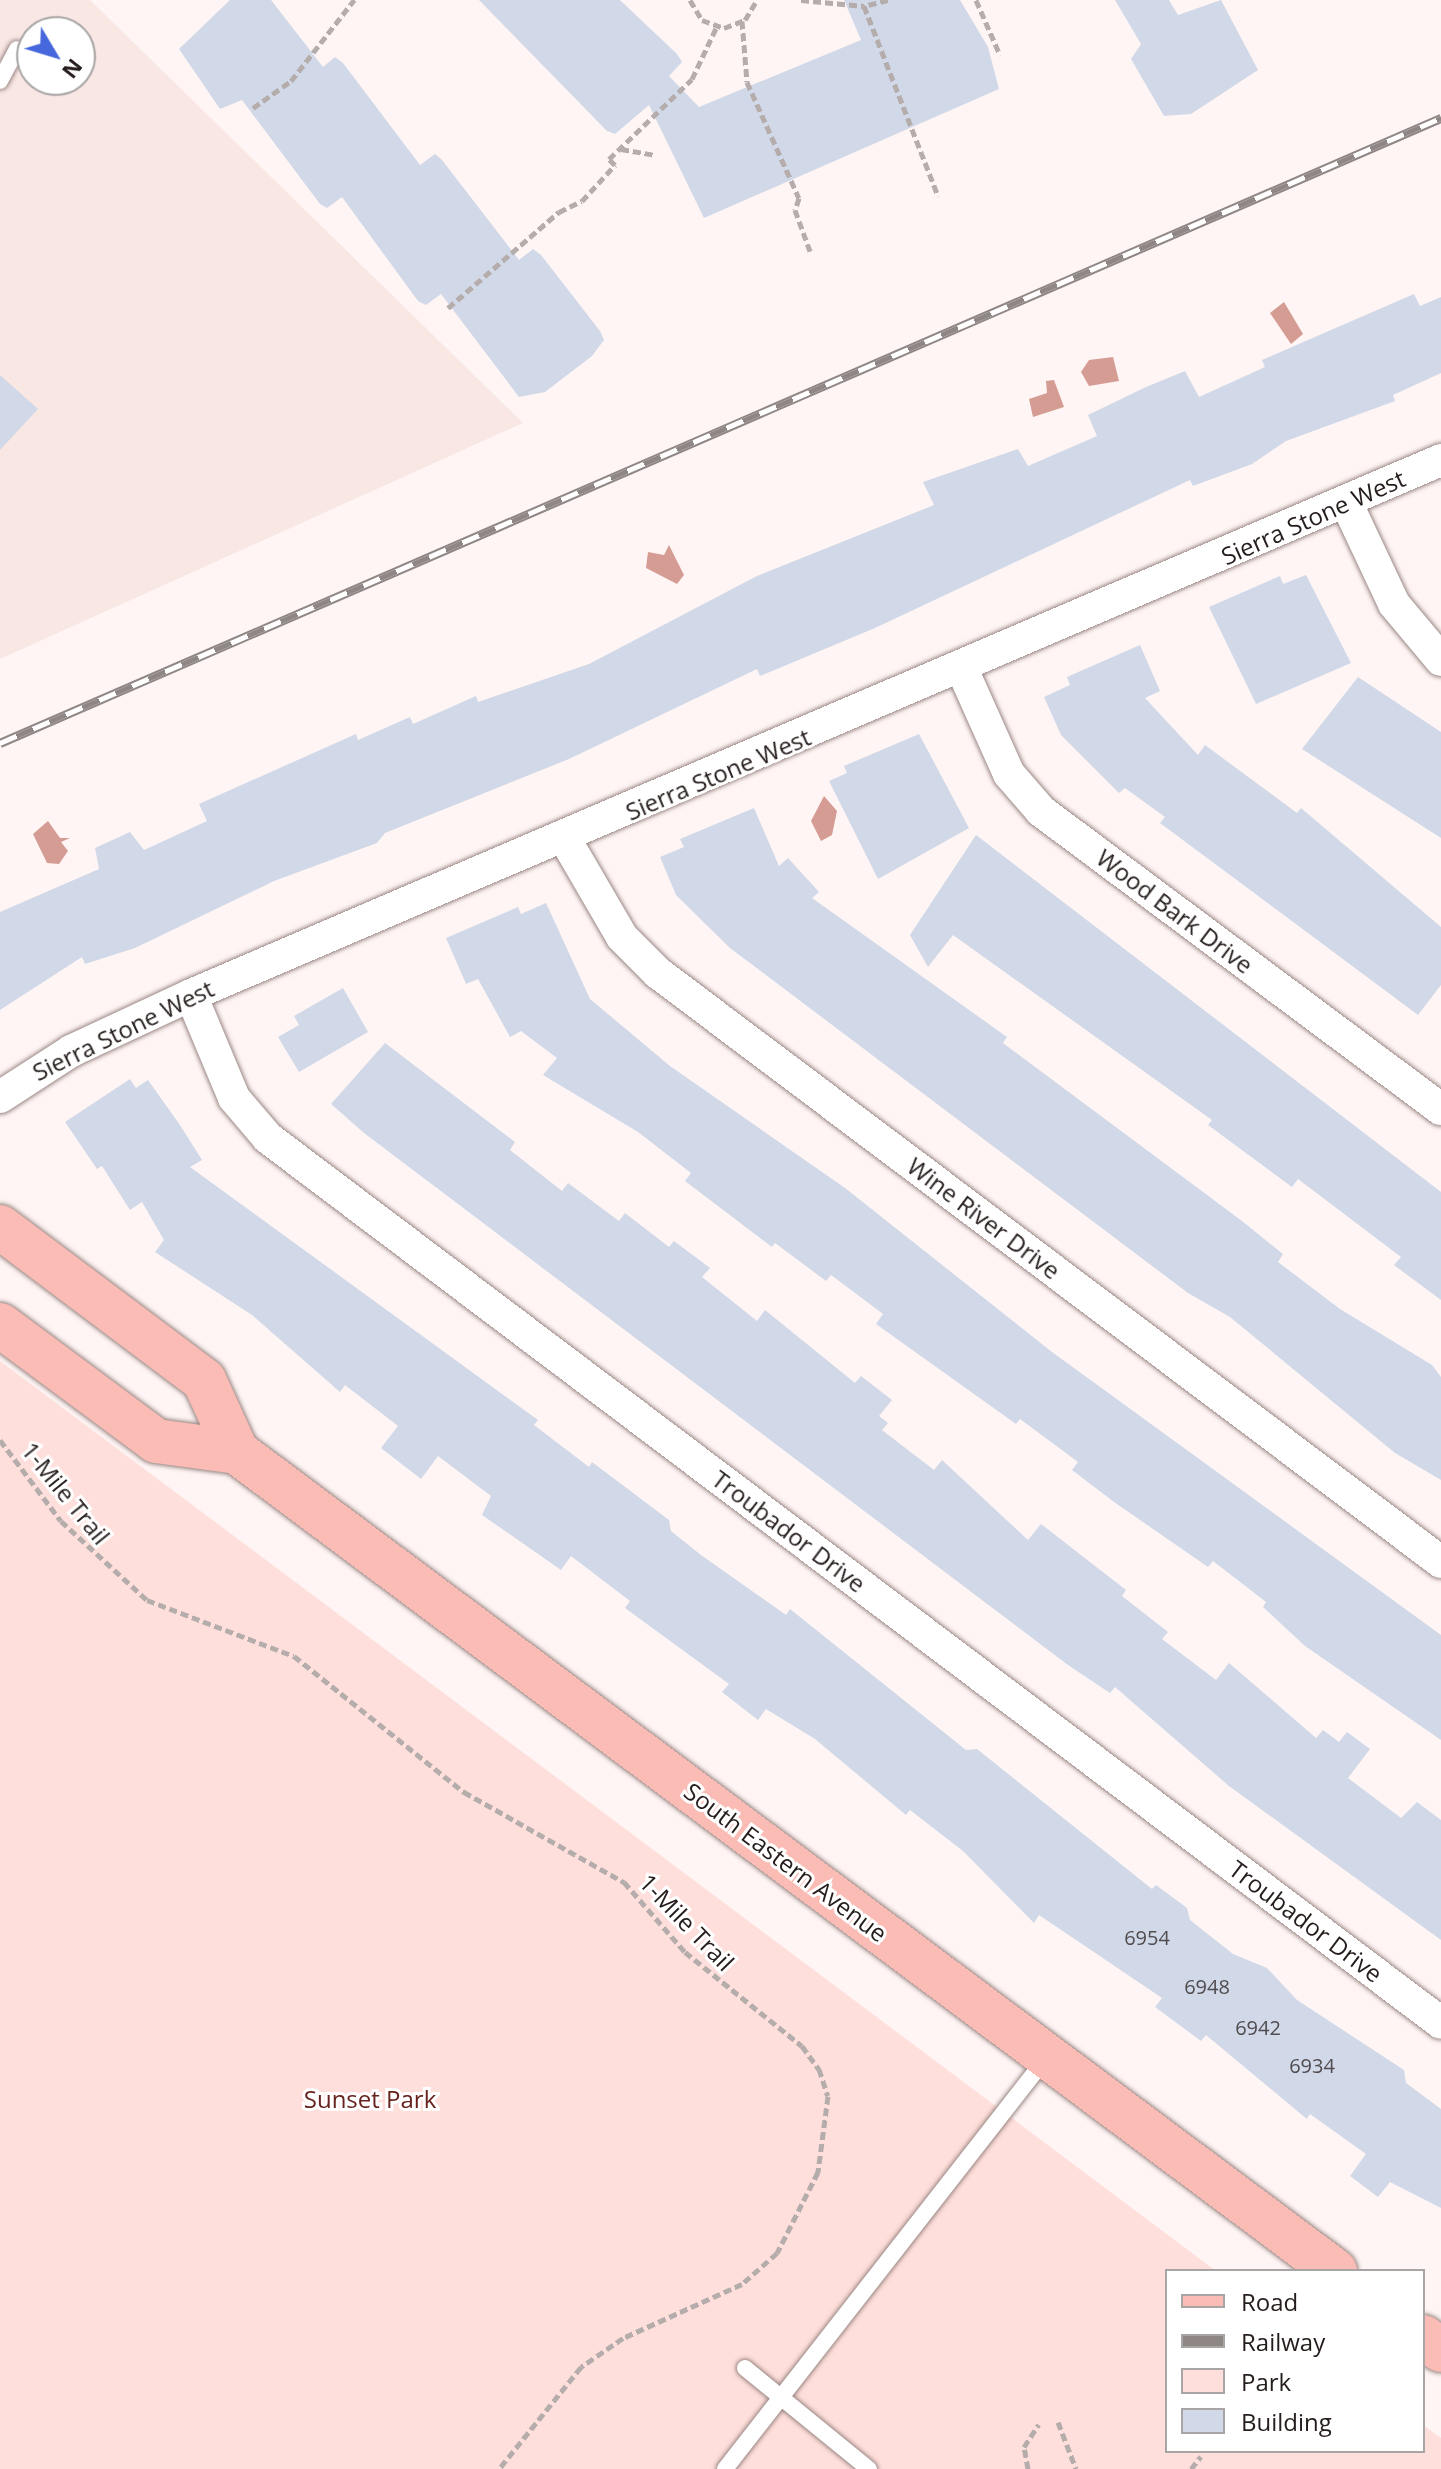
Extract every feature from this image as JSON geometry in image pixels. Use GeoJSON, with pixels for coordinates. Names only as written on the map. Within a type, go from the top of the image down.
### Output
{"type":"FeatureCollection","features":[{"type":"Feature","properties":{"kind":"main road","name":"South Eastern Avenue"},"geometry":{"type":"LineString","coordinates":[[0,1227],[204,1380],[237,1452],[1332,2269]]}},
{"type":"Feature","properties":{"kind":"main road","name":"South Eastern Avenue"},"geometry":{"type":"LineString","coordinates":[[0,1325],[156,1441],[237,1452]]}},
{"type":"Feature","properties":{"kind":"street","name":"Sierra Stone West"},"geometry":{"type":"LineString","coordinates":[[0,1097],[71,1051],[191,995],[565,839],[1347,504],[1441,460]]}},
{"type":"Feature","properties":{"kind":"street"},"geometry":{"type":"LineString","coordinates":[[1347,504],[1394,604],[1441,660]]}},
{"type":"Feature","properties":{"kind":"street","name":"Wood Bark Drive"},"geometry":{"type":"LineString","coordinates":[[962,669],[1009,774],[1041,811],[1441,1109]]}},
{"type":"Feature","properties":{"kind":"street","name":"Wine River Drive"},"geometry":{"type":"LineString","coordinates":[[565,839],[622,937],[658,973],[1441,1562]]}},
{"type":"Feature","properties":{"kind":"street","name":"Troubador Drive"},"geometry":{"type":"LineString","coordinates":[[191,995],[234,1098],[268,1138],[1441,2023]]}},
{"type":"Feature","properties":{"kind":"lane"},"geometry":{"type":"LineString","coordinates":[[0,81],[16,51]]}},
{"type":"Feature","properties":{"kind":"lane"},"geometry":{"type":"LineString","coordinates":[[725,2469],[1047,2057]]}},
{"type":"Feature","properties":{"kind":"lane"},"geometry":{"type":"LineString","coordinates":[[745,2368],[869,2469]]}},
{"type":"Feature","properties":{"kind":"path"},"geometry":{"type":"LineString","coordinates":[[253,108],[291,81],[354,0]]}},
{"type":"Feature","properties":{"kind":"path"},"geometry":{"type":"LineString","coordinates":[[690,0],[702,20],[717,26],[742,21]]}},
{"type":"Feature","properties":{"kind":"path"},"geometry":{"type":"LineString","coordinates":[[757,0],[742,21],[747,82],[799,198],[795,210],[810,251]]}},
{"type":"Feature","properties":{"kind":"path"},"geometry":{"type":"LineString","coordinates":[[801,0],[864,6],[888,0]]}},
{"type":"Feature","properties":{"kind":"path"},"geometry":{"type":"LineString","coordinates":[[976,0],[1000,55]]}},
{"type":"Feature","properties":{"kind":"path"},"geometry":{"type":"LineString","coordinates":[[864,6],[938,196]]}},
{"type":"Feature","properties":{"kind":"path"},"geometry":{"type":"LineString","coordinates":[[448,308],[559,212],[582,201],[620,149],[692,79],[717,26]]}},
{"type":"Feature","properties":{"kind":"path"},"geometry":{"type":"LineString","coordinates":[[620,149],[654,155]]}},
{"type":"Feature","properties":{"kind":"path","name":"1-Mile Trail"},"geometry":{"type":"LineString","coordinates":[[0,1440],[89,1551],[147,1600],[294,1656],[464,1792],[624,1882],[685,1952],[802,2046],[819,2069],[828,2096],[818,2172],[777,2253],[742,2284],[623,2338],[581,2367],[499,2469]]}},
{"type":"Feature","properties":{"kind":"path"},"geometry":{"type":"LineString","coordinates":[[1058,2422],[1076,2469]]}},
{"type":"Feature","properties":{"kind":"path"},"geometry":{"type":"LineString","coordinates":[[1028,2469],[1024,2447],[1039,2424]]}},
{"type":"Feature","properties":{"kind":"path"},"geometry":{"type":"LineString","coordinates":[[1191,2469],[1201,2456]]}},
{"type":"Feature","properties":{"kind":"shaded area"},"geometry":{"type":"Polygon","coordinates":[[[0,0],[90,0],[523,423],[0,659],[0,0]]]}},
{"type":"Feature","properties":{"kind":"shaded area"},"geometry":{"type":"Polygon","coordinates":[[[1284,302],[1303,334],[1291,344],[1270,313],[1284,302]]]}},
{"type":"Feature","properties":{"kind":"shaded area"},"geometry":{"type":"Polygon","coordinates":[[[1113,357],[1119,381],[1089,386],[1081,372],[1089,360],[1113,357]]]}},
{"type":"Feature","properties":{"kind":"shaded area"},"geometry":{"type":"Polygon","coordinates":[[[1054,380],[1064,407],[1033,417],[1029,399],[1047,393],[1046,381],[1054,380]]]}},
{"type":"Feature","properties":{"kind":"shaded area"},"geometry":{"type":"Polygon","coordinates":[[[669,545],[684,575],[677,584],[646,568],[648,552],[664,555],[669,545]]]}},
{"type":"Feature","properties":{"kind":"shaded area"},"geometry":{"type":"Polygon","coordinates":[[[824,796],[837,811],[832,835],[821,841],[811,821],[824,796]]]}},
{"type":"Feature","properties":{"kind":"shaded area"},"geometry":{"type":"Polygon","coordinates":[[[48,821],[60,838],[70,838],[61,842],[68,851],[59,864],[47,863],[33,834],[48,821]]]}},
{"type":"Feature","properties":{"kind":"green space","name":"Sunset Park"},"geometry":{"type":"Polygon","coordinates":[[[0,1361],[1213,2269],[1165,2269],[1165,2453],[1425,2453],[1425,2426],[1441,2438],[1441,2469],[0,2469],[0,1361]]]}},
{"type":"Feature","properties":{"kind":"building"},"geometry":{"type":"Polygon","coordinates":[[[230,0],[271,0],[323,67],[335,57],[343,63],[420,165],[435,154],[442,160],[519,260],[533,249],[541,255],[600,331],[604,340],[592,356],[545,392],[519,397],[441,294],[426,305],[418,301],[342,197],[327,208],[320,204],[242,100],[220,109],[179,49],[230,0]]]}},
{"type":"Feature","properties":{"kind":"building"},"geometry":{"type":"Polygon","coordinates":[[[479,0],[620,0],[677,54],[682,62],[669,76],[699,107],[861,40],[844,0],[960,0],[988,47],[999,89],[704,218],[649,105],[615,134],[607,131],[479,0]]]}},
{"type":"Feature","properties":{"kind":"building"},"geometry":{"type":"Polygon","coordinates":[[[1115,0],[1169,0],[1178,15],[1221,0],[1258,70],[1191,114],[1164,116],[1131,59],[1141,44],[1115,0]]]}},
{"type":"Feature","properties":{"kind":"building"},"geometry":{"type":"Polygon","coordinates":[[[1414,294],[1420,306],[1441,297],[1441,373],[1393,395],[1395,401],[1286,441],[1252,464],[1193,486],[1190,480],[875,628],[760,676],[757,669],[569,759],[385,833],[377,843],[274,881],[135,948],[85,964],[82,957],[0,1010],[0,912],[99,869],[95,848],[130,832],[144,850],[207,821],[199,804],[356,734],[358,740],[410,717],[413,724],[476,696],[478,702],[589,664],[757,576],[934,505],[923,482],[1018,449],[1028,466],[1097,436],[1088,415],[1146,387],[1185,371],[1199,397],[1265,367],[1262,360],[1414,294]]]}},
{"type":"Feature","properties":{"kind":"building"},"geometry":{"type":"Polygon","coordinates":[[[0,375],[38,409],[0,450],[0,375]]]}},
{"type":"Feature","properties":{"kind":"building"},"geometry":{"type":"Polygon","coordinates":[[[1306,575],[1351,663],[1256,704],[1209,607],[1280,576],[1283,584],[1306,575]]]}},
{"type":"Feature","properties":{"kind":"building"},"geometry":{"type":"Polygon","coordinates":[[[1140,645],[1160,691],[1145,698],[1198,755],[1205,745],[1297,813],[1301,808],[1441,927],[1441,985],[1418,1015],[1160,823],[1165,817],[1125,788],[1119,793],[1061,735],[1044,697],[1070,685],[1067,677],[1140,645]]]}},
{"type":"Feature","properties":{"kind":"building"},"geometry":{"type":"Polygon","coordinates":[[[1358,677],[1441,732],[1441,838],[1302,749],[1358,677]]]}},
{"type":"Feature","properties":{"kind":"building"},"geometry":{"type":"Polygon","coordinates":[[[919,734],[969,828],[878,879],[829,781],[847,773],[844,766],[919,734]]]}},
{"type":"Feature","properties":{"kind":"building"},"geometry":{"type":"Polygon","coordinates":[[[754,808],[779,866],[788,858],[819,892],[812,898],[1007,1037],[1003,1043],[1242,1221],[1283,1254],[1278,1262],[1340,1309],[1432,1365],[1441,1377],[1441,1480],[1395,1453],[1230,1317],[1188,1293],[730,948],[676,895],[660,857],[684,847],[680,839],[754,808]]]}},
{"type":"Feature","properties":{"kind":"building"},"geometry":{"type":"Polygon","coordinates":[[[976,835],[1441,1192],[1441,1300],[1394,1265],[1401,1257],[1298,1179],[1292,1187],[1208,1125],[1212,1120],[953,935],[928,967],[910,935],[976,835]]]}},
{"type":"Feature","properties":{"kind":"building"},"geometry":{"type":"Polygon","coordinates":[[[546,903],[590,999],[670,1066],[845,1188],[1052,1352],[1441,1635],[1441,1740],[1305,1646],[1263,1607],[1266,1602],[1213,1561],[1208,1567],[1114,1502],[1072,1470],[1078,1462],[1020,1419],[1016,1424],[876,1324],[883,1314],[831,1275],[826,1281],[775,1243],[772,1247],[685,1181],[691,1173],[638,1132],[543,1075],[557,1058],[521,1031],[510,1037],[478,979],[466,984],[446,938],[518,907],[521,914],[546,903]]]}},
{"type":"Feature","properties":{"kind":"building"},"geometry":{"type":"Polygon","coordinates":[[[343,988],[368,1032],[299,1072],[278,1037],[299,1025],[294,1016],[343,988]]]}},
{"type":"Feature","properties":{"kind":"building"},"geometry":{"type":"Polygon","coordinates":[[[385,1043],[515,1142],[510,1150],[562,1191],[568,1183],[619,1221],[625,1213],[669,1247],[674,1241],[710,1268],[702,1277],[757,1321],[765,1310],[855,1383],[861,1376],[892,1400],[879,1416],[888,1423],[882,1430],[934,1470],[942,1460],[1028,1540],[1041,1524],[1126,1590],[1122,1596],[1168,1632],[1162,1639],[1216,1680],[1229,1663],[1316,1738],[1323,1730],[1339,1742],[1347,1732],[1370,1749],[1348,1778],[1401,1818],[1417,1802],[1441,1820],[1441,1940],[1229,1786],[1115,1687],[1110,1693],[1068,1665],[364,1133],[331,1104],[385,1043]]]}},
{"type":"Feature","properties":{"kind":"building"},"geometry":{"type":"Polygon","coordinates":[[[130,1079],[136,1088],[148,1080],[180,1125],[202,1160],[190,1167],[538,1420],[534,1425],[589,1467],[592,1462],[669,1520],[671,1531],[701,1555],[786,1615],[790,1609],[966,1750],[977,1749],[1152,1889],[1156,1885],[1187,1908],[1190,1920],[1233,1954],[1267,1968],[1297,2000],[1404,2070],[1406,2083],[1441,2109],[1441,2208],[1390,2182],[1378,2197],[1350,2176],[1366,2154],[1310,2114],[1307,2119],[1206,2035],[1201,2041],[1155,2007],[1162,1998],[1039,1915],[1034,1923],[963,1851],[910,1810],[906,1815],[815,1739],[766,1709],[758,1720],[722,1692],[729,1684],[625,1608],[630,1601],[571,1556],[561,1570],[482,1515],[491,1496],[438,1456],[421,1479],[381,1448],[398,1426],[345,1385],[340,1392],[252,1315],[155,1252],[164,1240],[142,1202],[130,1210],[102,1166],[97,1169],[65,1122],[130,1079]]]}},
{"type":"Feature","properties":{"kind":"railway"},"geometry":{"type":"LineString","coordinates":[[0,743],[1441,118]]}}]}
